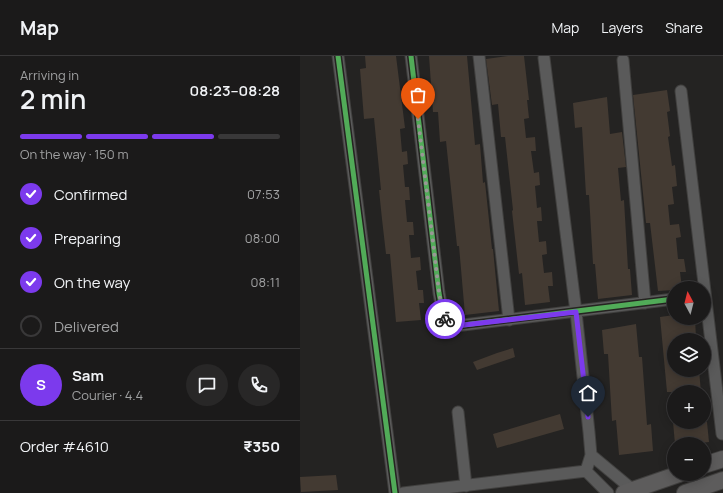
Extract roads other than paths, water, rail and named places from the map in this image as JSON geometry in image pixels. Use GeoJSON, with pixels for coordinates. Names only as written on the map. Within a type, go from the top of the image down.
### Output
{"type":"FeatureCollection","features":[{"type":"Feature","properties":{"kind":"street"},"geometry":{"type":"LineString","coordinates":[[338,56],[395,493]]}},
{"type":"Feature","properties":{"kind":"street"},"geometry":{"type":"LineString","coordinates":[[411,56],[438,285],[443,315],[447,322],[455,326],[667,300]]}},
{"type":"Feature","properties":{"kind":"street"},"geometry":{"type":"LineString","coordinates":[[478,56],[509,320]]}},
{"type":"Feature","properties":{"kind":"street"},"geometry":{"type":"LineString","coordinates":[[544,58],[576,312],[590,455],[586,471]]}},
{"type":"Feature","properties":{"kind":"street"},"geometry":{"type":"LineString","coordinates":[[623,60],[645,303]]}},
{"type":"Feature","properties":{"kind":"street"},"geometry":{"type":"LineString","coordinates":[[681,91],[703,281]]}},
{"type":"Feature","properties":{"kind":"street"},"geometry":{"type":"LineString","coordinates":[[709,325],[722,434]]}},
{"type":"Feature","properties":{"kind":"street"},"geometry":{"type":"LineString","coordinates":[[458,412],[466,486]]}},
{"type":"Feature","properties":{"kind":"street"},"geometry":{"type":"LineString","coordinates":[[590,455],[628,492],[667,478]]}},
{"type":"Feature","properties":{"kind":"street"},"geometry":{"type":"LineString","coordinates":[[711,463],[723,459]]}},
{"type":"Feature","properties":{"kind":"street"},"geometry":{"type":"LineString","coordinates":[[403,493],[586,471]]}},
{"type":"Feature","properties":{"kind":"street"},"geometry":{"type":"LineString","coordinates":[[586,471],[608,493]]}},
{"type":"Feature","properties":{"kind":"street"},"geometry":{"type":"LineString","coordinates":[[685,493],[704,489],[723,480]]}}]}
